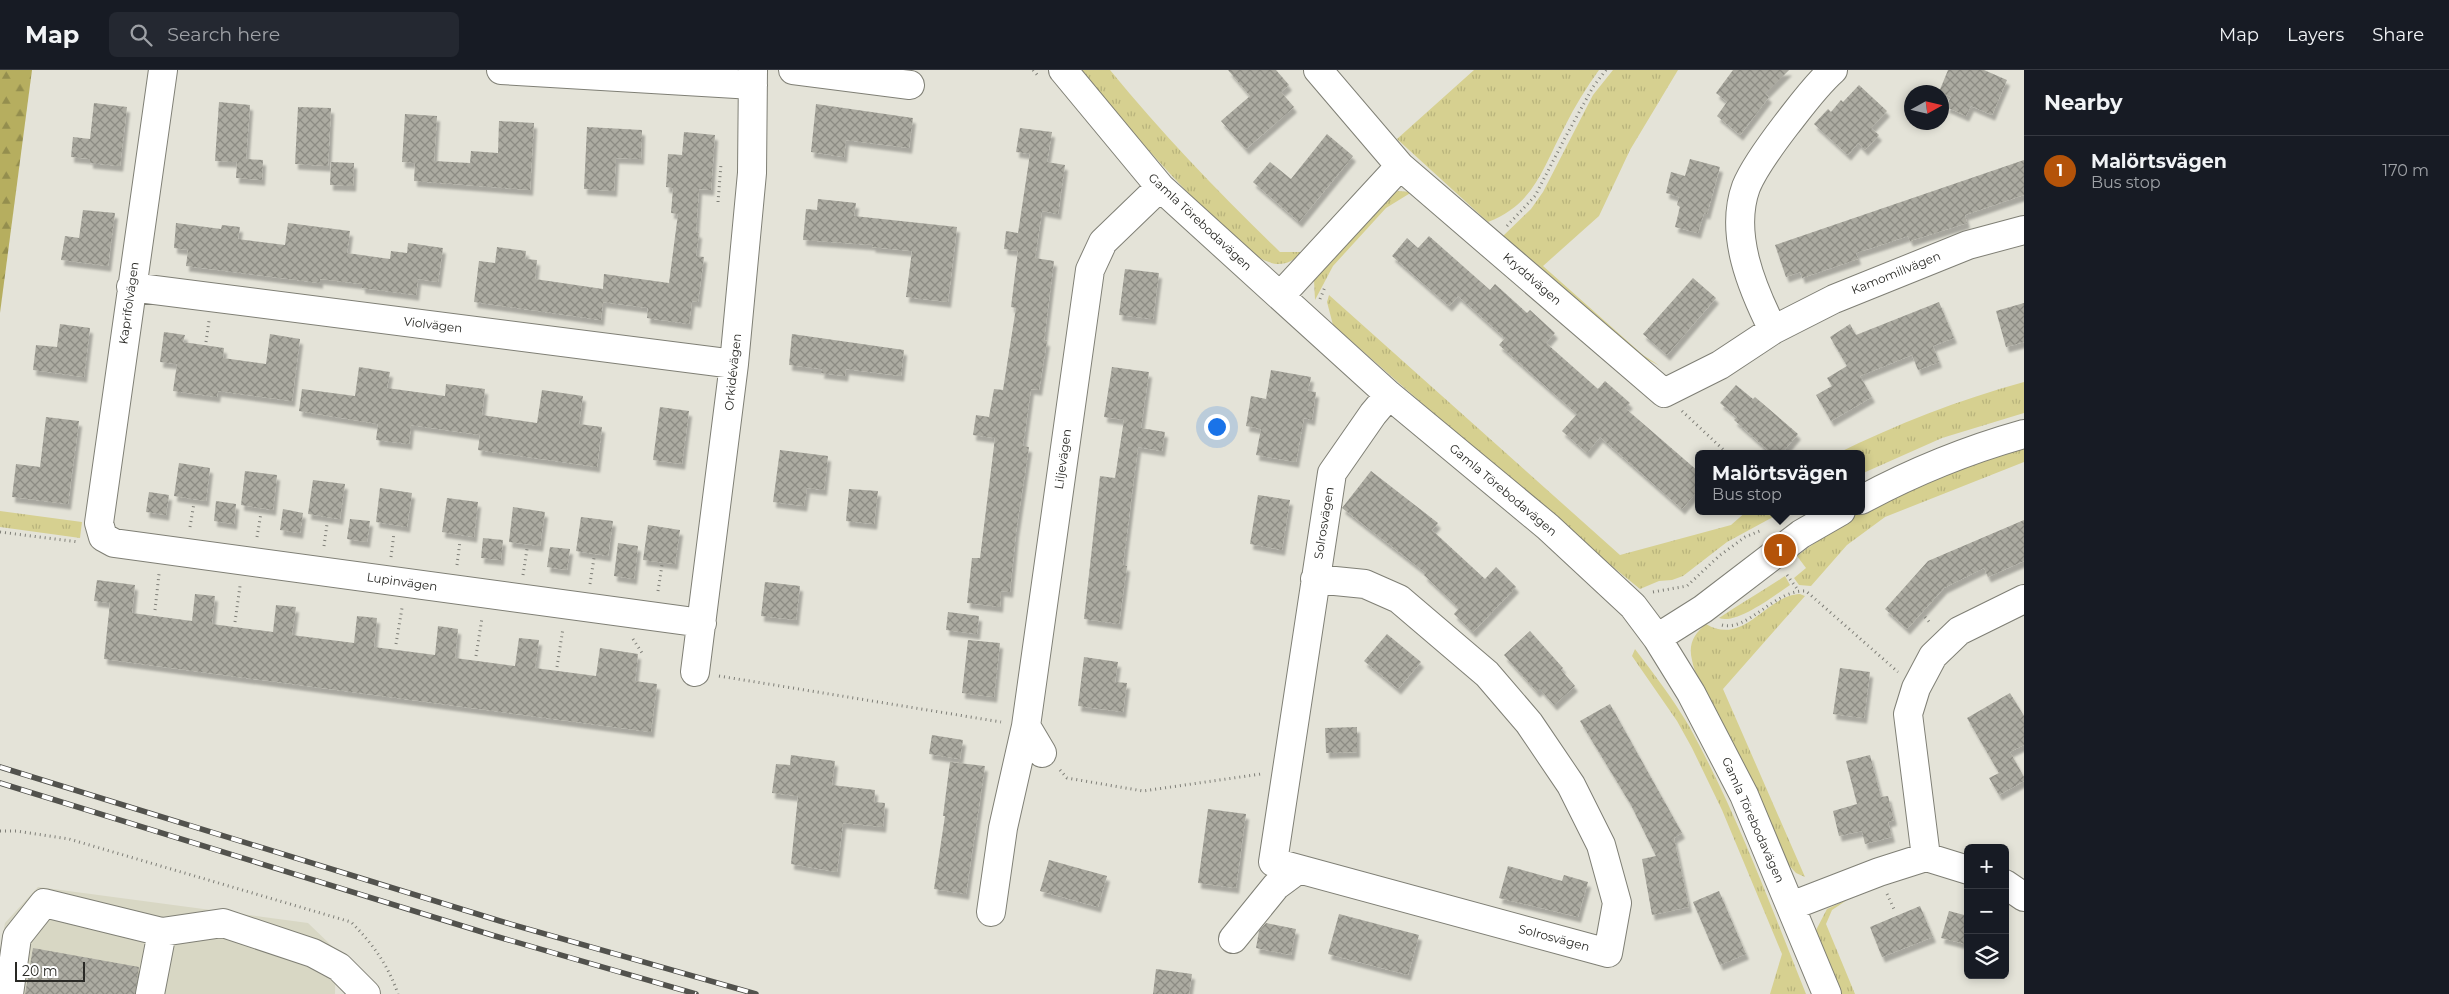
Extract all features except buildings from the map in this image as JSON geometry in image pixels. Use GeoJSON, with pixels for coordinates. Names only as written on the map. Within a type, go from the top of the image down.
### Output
{"type":"FeatureCollection","features":[{"type":"Feature","properties":{"kind":"street","name":"Kaprifolvägen"},"geometry":{"type":"LineString","coordinates":[[103,537],[99,523],[163,70]]}},
{"type":"Feature","properties":{"kind":"street"},"geometry":{"type":"LineString","coordinates":[[501,70],[753,78]]}},
{"type":"Feature","properties":{"kind":"street"},"geometry":{"type":"LineString","coordinates":[[793,70],[910,85]]}},
{"type":"Feature","properties":{"kind":"street","name":"Gamla Törebodavägen"},"geometry":{"type":"LineString","coordinates":[[1063,70],[1160,186],[1389,395],[1548,527],[1633,606],[1658,638],[1691,693],[1744,795],[1827,994]]}},
{"type":"Feature","properties":{"kind":"street","name":"Kryddvägen"},"geometry":{"type":"LineString","coordinates":[[1318,70],[1400,166],[1664,393]]}},
{"type":"Feature","properties":{"kind":"street"},"geometry":{"type":"LineString","coordinates":[[1773,330],[1748,276],[1740,228],[1746,187],[1772,142],[1818,84],[1833,70]]}},
{"type":"Feature","properties":{"kind":"street","name":"Orkidévägen"},"geometry":{"type":"LineString","coordinates":[[695,672],[734,364],[752,173],[753,78]]}},
{"type":"Feature","properties":{"kind":"street"},"geometry":{"type":"LineString","coordinates":[[1280,296],[1400,166]]}},
{"type":"Feature","properties":{"kind":"street","name":"Liljevägen"},"geometry":{"type":"LineString","coordinates":[[991,912],[1003,828],[1026,726],[1090,270],[1103,242],[1160,186]]}},
{"type":"Feature","properties":{"kind":"street","name":"Kamomillvägen"},"geometry":{"type":"LineString","coordinates":[[1664,393],[1720,365],[1773,330],[1834,299],[1906,268],[1968,245],[2024,230]]}},
{"type":"Feature","properties":{"kind":"street","name":"Violvägen"},"geometry":{"type":"LineString","coordinates":[[131,287],[734,364]]}},
{"type":"Feature","properties":{"kind":"street","name":"Solrosvägen"},"geometry":{"type":"LineString","coordinates":[[1315,579],[1365,584],[1399,599],[1487,674],[1529,723],[1571,785],[1601,845],[1617,904],[1608,953],[1273,862],[1286,770],[1315,579],[1332,473],[1373,414],[1389,395]]}},
{"type":"Feature","properties":{"kind":"street"},"geometry":{"type":"LineString","coordinates":[[1865,498],[1951,457],[2024,434]]}},
{"type":"Feature","properties":{"kind":"street"},"geometry":{"type":"LineString","coordinates":[[1658,638],[1703,609],[1801,534],[1834,515]]}},
{"type":"Feature","properties":{"kind":"street","name":"Lupinvägen"},"geometry":{"type":"LineString","coordinates":[[103,537],[114,543],[702,623]]}},
{"type":"Feature","properties":{"kind":"street"},"geometry":{"type":"LineString","coordinates":[[1926,857],[1908,714],[1916,688],[1933,656],[1959,631],[2024,599]]}},
{"type":"Feature","properties":{"kind":"street"},"geometry":{"type":"LineString","coordinates":[[1026,726],[1042,753]]}},
{"type":"Feature","properties":{"kind":"street"},"geometry":{"type":"LineString","coordinates":[[1791,906],[1879,872],[1926,857],[1964,869]]}},
{"type":"Feature","properties":{"kind":"street"},"geometry":{"type":"LineString","coordinates":[[1233,939],[1276,886],[1299,869]]}},
{"type":"Feature","properties":{"kind":"street"},"geometry":{"type":"LineString","coordinates":[[2009,887],[2024,897]]}},
{"type":"Feature","properties":{"kind":"street"},"geometry":{"type":"LineString","coordinates":[[9,994],[17,937],[44,903],[162,932],[223,923],[314,954],[339,967],[359,991]]}},
{"type":"Feature","properties":{"kind":"street"},"geometry":{"type":"LineString","coordinates":[[150,994],[162,932]]}},
{"type":"Feature","properties":{"kind":"path"},"geometry":{"type":"LineString","coordinates":[[1491,243],[1535,196],[1593,87],[1606,70]]}},
{"type":"Feature","properties":{"kind":"path"},"geometry":{"type":"LineString","coordinates":[[718,202],[721,164]]}},
{"type":"Feature","properties":{"kind":"path"},"geometry":{"type":"LineString","coordinates":[[206,342],[209,318]]}},
{"type":"Feature","properties":{"kind":"path"},"geometry":{"type":"LineString","coordinates":[[1664,393],[1724,450]]}},
{"type":"Feature","properties":{"kind":"path"},"geometry":{"type":"LineString","coordinates":[[189,532],[194,503]]}},
{"type":"Feature","properties":{"kind":"path"},"geometry":{"type":"LineString","coordinates":[[256,541],[260,513]]}},
{"type":"Feature","properties":{"kind":"path"},"geometry":{"type":"LineString","coordinates":[[323,550],[327,524]]}},
{"type":"Feature","properties":{"kind":"path"},"geometry":{"type":"LineString","coordinates":[[1650,592],[1687,586],[1719,556],[1745,537],[1768,527]]}},
{"type":"Feature","properties":{"kind":"path"},"geometry":{"type":"LineString","coordinates":[[0,532],[86,543],[103,537]]}},
{"type":"Feature","properties":{"kind":"path"},"geometry":{"type":"LineString","coordinates":[[390,560],[394,533]]}},
{"type":"Feature","properties":{"kind":"path"},"geometry":{"type":"LineString","coordinates":[[457,568],[460,541]]}},
{"type":"Feature","properties":{"kind":"path"},"geometry":{"type":"LineString","coordinates":[[523,577],[527,548]]}},
{"type":"Feature","properties":{"kind":"path"},"geometry":{"type":"LineString","coordinates":[[590,586],[594,558]]}},
{"type":"Feature","properties":{"kind":"path"},"geometry":{"type":"LineString","coordinates":[[657,597],[662,565]]}},
{"type":"Feature","properties":{"kind":"path"},"geometry":{"type":"LineString","coordinates":[[155,610],[159,572]]}},
{"type":"Feature","properties":{"kind":"path"},"geometry":{"type":"LineString","coordinates":[[1787,574],[1798,590]]}},
{"type":"Feature","properties":{"kind":"path"},"geometry":{"type":"LineString","coordinates":[[234,622],[240,584]]}},
{"type":"Feature","properties":{"kind":"path"},"geometry":{"type":"LineString","coordinates":[[1687,586],[1703,609],[1716,623],[1725,626],[1738,625],[1785,594],[1798,590],[1806,591],[1814,596],[1916,688]]}},
{"type":"Feature","properties":{"kind":"path"},"geometry":{"type":"LineString","coordinates":[[396,644],[402,606]]}},
{"type":"Feature","properties":{"kind":"path"},"geometry":{"type":"LineString","coordinates":[[476,656],[482,617]]}},
{"type":"Feature","properties":{"kind":"path"},"geometry":{"type":"LineString","coordinates":[[557,667],[564,618]]}},
{"type":"Feature","properties":{"kind":"path"},"geometry":{"type":"LineString","coordinates":[[695,672],[1026,726]]}},
{"type":"Feature","properties":{"kind":"path"},"geometry":{"type":"LineString","coordinates":[[1042,753],[1067,778],[1143,790],[1286,770]]}},
{"type":"Feature","properties":{"kind":"path"},"geometry":{"type":"LineString","coordinates":[[0,831],[16,831],[69,840],[351,922],[372,943],[391,974],[398,994]]}},
{"type":"Feature","properties":{"kind":"shaded area"},"geometry":{"type":"Polygon","coordinates":[[[38,887],[308,923],[336,950],[335,994],[0,994],[0,951],[5,923],[38,887]]]}},
{"type":"Feature","properties":{"kind":"green space"},"geometry":{"type":"Polygon","coordinates":[[[0,70],[32,70],[0,313],[0,70]]]}},
{"type":"Feature","properties":{"kind":"green space"},"geometry":{"type":"Polygon","coordinates":[[[1079,70],[1110,70],[1192,164],[1280,252],[1302,252],[1291,261],[1278,264],[1260,258],[1242,246],[1226,232],[1172,175],[1079,70]]]}},
{"type":"Feature","properties":{"kind":"green space"},"geometry":{"type":"Polygon","coordinates":[[[1474,70],[1599,70],[1577,104],[1536,183],[1517,205],[1488,222],[1397,139],[1474,70]]]}},
{"type":"Feature","properties":{"kind":"green space"},"geometry":{"type":"Polygon","coordinates":[[[1613,70],[1678,70],[1630,150],[1599,216],[1543,266],[1643,355],[1660,366],[1641,356],[1503,236],[1531,209],[1543,192],[1593,95],[1613,70]]]}},
{"type":"Feature","properties":{"kind":"green space"},"geometry":{"type":"Polygon","coordinates":[[[1398,191],[1412,192],[1386,208],[1333,266],[1315,300],[1314,280],[1318,272],[1388,195],[1398,191]]]}},
{"type":"Feature","properties":{"kind":"green space"},"geometry":{"type":"Polygon","coordinates":[[[1329,295],[1620,555],[1731,525],[1742,515],[1774,515],[1727,542],[1683,576],[1672,580],[1659,581],[1640,589],[1548,514],[1333,325],[1327,302],[1329,295]]]}},
{"type":"Feature","properties":{"kind":"green space"},"geometry":{"type":"Polygon","coordinates":[[[2024,382],[2024,413],[1942,438],[1865,472],[1865,450],[1845,450],[1928,414],[2024,382]]]}},
{"type":"Feature","properties":{"kind":"green space"},"geometry":{"type":"Polygon","coordinates":[[[2024,440],[2024,462],[1885,517],[1847,545],[1811,586],[1799,585],[1794,578],[1806,568],[1797,556],[1853,515],[1865,515],[1865,508],[2024,440]]]}},
{"type":"Feature","properties":{"kind":"green space"},"geometry":{"type":"Polygon","coordinates":[[[0,511],[82,522],[80,538],[0,527],[0,511]]]}},
{"type":"Feature","properties":{"kind":"green space"},"geometry":{"type":"Polygon","coordinates":[[[1785,576],[1790,585],[1765,602],[1735,617],[1719,618],[1769,587],[1785,576]]]}},
{"type":"Feature","properties":{"kind":"green space"},"geometry":{"type":"Polygon","coordinates":[[[1800,594],[1805,596],[1723,689],[1805,877],[1796,873],[1785,861],[1736,749],[1699,682],[1691,654],[1695,636],[1706,624],[1720,629],[1732,629],[1743,625],[1776,602],[1800,594]]]}},
{"type":"Feature","properties":{"kind":"green space"},"geometry":{"type":"Polygon","coordinates":[[[1635,649],[1676,706],[1706,758],[1752,858],[1806,994],[1770,994],[1782,954],[1722,810],[1677,721],[1632,656],[1635,649]]]}},
{"type":"Feature","properties":{"kind":"green space"},"geometry":{"type":"Polygon","coordinates":[[[1847,900],[1832,910],[1826,924],[1855,994],[1839,994],[1814,934],[1827,909],[1847,900]]]}},
{"type":"Feature","properties":{"kind":"railway"},"geometry":{"type":"LineString","coordinates":[[0,767],[500,921],[756,994]]}},
{"type":"Feature","properties":{"kind":"railway"},"geometry":{"type":"LineString","coordinates":[[0,783],[495,936],[696,994]]}},
{"type":"Feature","properties":{"kind":"place","name":"Malörtsvägen"},"geometry":{"type":"Point","coordinates":[1780,550]}}]}
